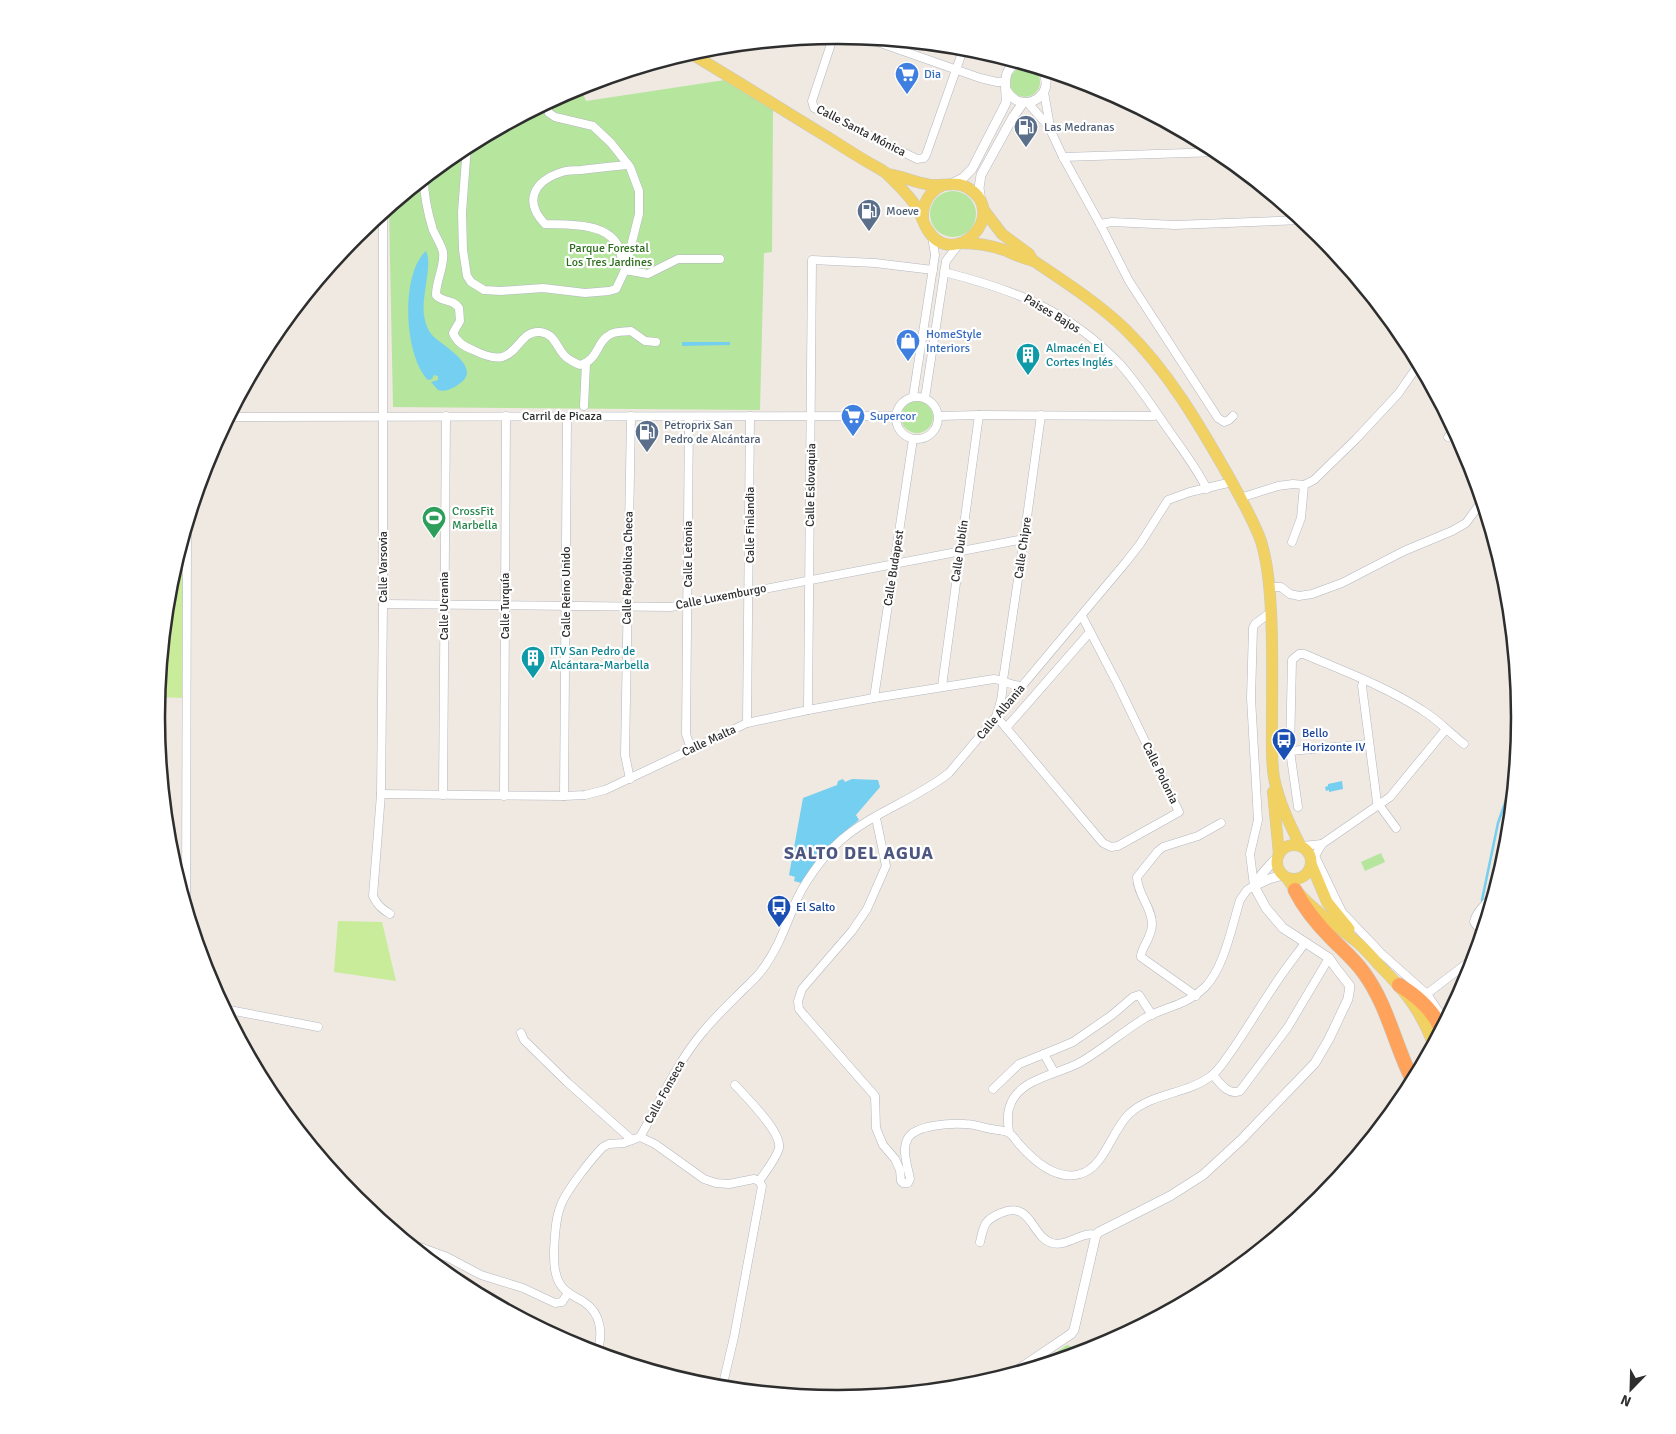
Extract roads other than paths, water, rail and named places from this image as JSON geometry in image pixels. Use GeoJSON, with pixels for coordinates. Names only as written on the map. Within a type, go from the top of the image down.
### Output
{"type":"FeatureCollection","features":[{"type":"Feature","properties":{"kind":"highway"},"geometry":{"type":"LineString","coordinates":[[1295,890],[1301,902],[1330,937],[1354,960],[1375,990],[1386,1011],[1410,1072]]}},
{"type":"Feature","properties":{"kind":"highway"},"geometry":{"type":"LineString","coordinates":[[1399,985],[1423,997],[1438,1023]]}},
{"type":"Feature","properties":{"kind":"main road"},"geometry":{"type":"LineString","coordinates":[[699,59],[887,174],[917,207],[932,236],[943,242],[991,246],[1005,250],[1025,260],[1034,261]]}},
{"type":"Feature","properties":{"kind":"main road"},"geometry":{"type":"LineString","coordinates":[[887,174],[897,175],[920,183],[957,184],[969,188],[978,197],[982,206],[1002,234],[1029,254],[1034,261],[1084,295],[1123,327],[1144,349],[1188,408],[1232,482],[1260,540],[1270,587],[1273,796],[1278,855],[1277,865],[1295,890],[1358,943],[1399,985],[1410,998],[1431,1036]]}},
{"type":"Feature","properties":{"kind":"main road"},"geometry":{"type":"LineString","coordinates":[[923,220],[923,207],[929,196],[938,188],[947,185]]}},
{"type":"Feature","properties":{"kind":"main road"},"geometry":{"type":"LineString","coordinates":[[960,243],[977,232],[982,221],[982,206]]}},
{"type":"Feature","properties":{"kind":"main road"},"geometry":{"type":"LineString","coordinates":[[1274,777],[1284,813],[1301,846],[1309,853],[1313,861],[1328,902],[1358,943]]}},
{"type":"Feature","properties":{"kind":"main road"},"geometry":{"type":"LineString","coordinates":[[1278,855],[1287,846],[1301,846]]}},
{"type":"Feature","properties":{"kind":"main road"},"geometry":{"type":"LineString","coordinates":[[1285,877],[1302,878],[1308,872],[1313,861]]}},
{"type":"Feature","properties":{"kind":"street","name":"Calle Santa Mónica"},"geometry":{"type":"LineString","coordinates":[[831,44],[812,101],[814,108],[914,158],[924,158],[926,155],[956,70]]}},
{"type":"Feature","properties":{"kind":"street"},"geometry":{"type":"LineString","coordinates":[[887,46],[980,78],[1005,82]]}},
{"type":"Feature","properties":{"kind":"street"},"geometry":{"type":"LineString","coordinates":[[956,70],[961,56]]}},
{"type":"Feature","properties":{"kind":"street"},"geometry":{"type":"LineString","coordinates":[[947,185],[963,178],[972,169],[1003,111],[1007,91],[1005,82],[1011,67]]}},
{"type":"Feature","properties":{"kind":"street"},"geometry":{"type":"LineString","coordinates":[[1044,76],[1046,82],[1044,92],[1049,121],[1048,128]]}},
{"type":"Feature","properties":{"kind":"street"},"geometry":{"type":"LineString","coordinates":[[1007,91],[1013,99],[1025,103],[1048,128],[1129,281],[1218,418],[1224,422],[1230,420],[1233,416]]}},
{"type":"Feature","properties":{"kind":"street"},"geometry":{"type":"LineString","coordinates":[[982,206],[979,188],[981,175],[1013,117],[1025,103],[1037,100],[1044,92]]}},
{"type":"Feature","properties":{"kind":"street"},"geometry":{"type":"LineString","coordinates":[[466,156],[462,212],[464,250],[468,276],[471,282],[484,290],[501,291],[543,288],[585,293],[616,289],[625,270],[639,214],[639,191],[628,164],[612,143],[593,126],[555,117],[549,113],[548,109]]}},
{"type":"Feature","properties":{"kind":"street"},"geometry":{"type":"LineString","coordinates":[[1063,157],[1205,152]]}},
{"type":"Feature","properties":{"kind":"street"},"geometry":{"type":"LineString","coordinates":[[625,270],[617,243],[605,233],[590,227],[574,224],[545,224],[537,215],[532,201],[536,190],[546,180],[563,172],[628,164]]}},
{"type":"Feature","properties":{"kind":"street"},"geometry":{"type":"LineString","coordinates":[[424,186],[429,213],[443,256],[436,295],[440,299],[453,302],[458,306],[460,321],[453,332],[455,338],[470,349],[489,356],[502,357],[510,353],[528,334],[540,332],[555,339],[564,355],[568,359],[580,364],[586,363],[595,355],[610,334],[631,331],[645,341],[656,342]]}},
{"type":"Feature","properties":{"kind":"street"},"geometry":{"type":"LineString","coordinates":[[1100,224],[1112,222],[1175,225],[1292,220]]}},
{"type":"Feature","properties":{"kind":"street","name":"Calle Varsovia"},"geometry":{"type":"LineString","coordinates":[[383,221],[381,794],[373,896],[377,904],[390,914]]}},
{"type":"Feature","properties":{"kind":"street"},"geometry":{"type":"LineString","coordinates":[[914,397],[935,255],[932,236]]}},
{"type":"Feature","properties":{"kind":"street"},"geometry":{"type":"LineString","coordinates":[[925,398],[944,272],[948,256],[960,243]]}},
{"type":"Feature","properties":{"kind":"street"},"geometry":{"type":"LineString","coordinates":[[625,270],[648,274],[678,259],[720,258]]}},
{"type":"Feature","properties":{"kind":"street","name":"Calle Eslovaquia"},"geometry":{"type":"LineString","coordinates":[[808,710],[812,260],[874,263],[933,270]]}},
{"type":"Feature","properties":{"kind":"street","name":"Paises Bajos"},"geometry":{"type":"LineString","coordinates":[[944,272],[978,280],[1038,303],[1071,323],[1105,349],[1121,366],[1157,414],[1198,472],[1207,489]]}},
{"type":"Feature","properties":{"kind":"street"},"geometry":{"type":"LineString","coordinates":[[584,406],[586,363]]}},
{"type":"Feature","properties":{"kind":"street"},"geometry":{"type":"LineString","coordinates":[[1240,498],[1278,486],[1304,485],[1314,480],[1398,394],[1415,370]]}},
{"type":"Feature","properties":{"kind":"street"},"geometry":{"type":"LineString","coordinates":[[914,397],[925,398],[932,402],[937,409],[939,416],[937,425],[930,434],[921,439],[913,439],[906,436],[899,429],[895,416],[898,406],[905,399],[914,397]]}},
{"type":"Feature","properties":{"kind":"street"},"geometry":{"type":"LineString","coordinates":[[939,416],[1154,416],[1157,414]]}},
{"type":"Feature","properties":{"kind":"street","name":"Calle Dublín"},"geometry":{"type":"LineString","coordinates":[[942,686],[979,415]]}},
{"type":"Feature","properties":{"kind":"street","name":"Calle Chipre"},"geometry":{"type":"LineString","coordinates":[[1003,680],[1041,415]]}},
{"type":"Feature","properties":{"kind":"street","name":"Calle Ucrania"},"geometry":{"type":"LineString","coordinates":[[443,795],[446,416]]}},
{"type":"Feature","properties":{"kind":"street","name":"Calle Turquía"},"geometry":{"type":"LineString","coordinates":[[504,796],[506,416]]}},
{"type":"Feature","properties":{"kind":"street","name":"Calle República Checa"},"geometry":{"type":"LineString","coordinates":[[630,778],[625,755],[631,416]]}},
{"type":"Feature","properties":{"kind":"street","name":"Calle Finlandia"},"geometry":{"type":"LineString","coordinates":[[747,724],[750,416]]}},
{"type":"Feature","properties":{"kind":"street","name":"Carril de Picaza"},"geometry":{"type":"LineString","coordinates":[[235,417],[895,416]]}},
{"type":"Feature","properties":{"kind":"street","name":"Calle Reino Unido"},"geometry":{"type":"LineString","coordinates":[[564,796],[567,417]]}},
{"type":"Feature","properties":{"kind":"street","name":"Calle Letonia"},"geometry":{"type":"LineString","coordinates":[[689,417],[686,734],[691,749]]}},
{"type":"Feature","properties":{"kind":"street","name":"Calle Budapest"},"geometry":{"type":"LineString","coordinates":[[874,698],[913,439]]}},
{"type":"Feature","properties":{"kind":"street","name":"Calle Albania"},"geometry":{"type":"LineString","coordinates":[[775,950],[794,904],[812,874],[838,843],[853,830],[932,786],[949,773],[1082,616],[1140,544],[1165,504],[1172,498],[1232,482]]}},
{"type":"Feature","properties":{"kind":"street"},"geometry":{"type":"LineString","coordinates":[[1292,542],[1301,518],[1304,485]]}},
{"type":"Feature","properties":{"kind":"street"},"geometry":{"type":"LineString","coordinates":[[1270,587],[1281,587],[1290,594],[1299,596],[1312,594],[1342,583],[1404,551],[1452,531],[1466,522],[1478,507]]}},
{"type":"Feature","properties":{"kind":"street","name":"Calle Luxemburgo"},"geometry":{"type":"LineString","coordinates":[[383,604],[671,607],[1024,539]]}},
{"type":"Feature","properties":{"kind":"street"},"geometry":{"type":"LineString","coordinates":[[186,882],[187,548]]}},
{"type":"Feature","properties":{"kind":"street"},"geometry":{"type":"LineString","coordinates":[[1029,1362],[1071,1334],[1074,1330],[1096,1235],[1170,1196],[1203,1175],[1247,1134],[1315,1062],[1342,1014],[1350,994],[1350,986],[1346,979],[1329,958],[1283,928],[1273,918],[1254,886],[1250,854],[1258,820],[1251,698],[1252,628],[1271,612]]}},
{"type":"Feature","properties":{"kind":"street","name":"Calle Polonia"},"geometry":{"type":"LineString","coordinates":[[996,716],[1103,843],[1111,847],[1118,846],[1179,812],[1118,684],[1082,616]]}},
{"type":"Feature","properties":{"kind":"street"},"geometry":{"type":"LineString","coordinates":[[1006,728],[1090,632]]}},
{"type":"Feature","properties":{"kind":"street"},"geometry":{"type":"LineString","coordinates":[[1298,807],[1290,751],[1292,660],[1295,657],[1304,654],[1364,680],[1423,711],[1464,744]]}},
{"type":"Feature","properties":{"kind":"street","name":"Calle Malta"},"geometry":{"type":"LineString","coordinates":[[381,794],[564,796],[585,794],[606,790],[747,724],[808,710],[942,686],[994,679],[1003,680]]}},
{"type":"Feature","properties":{"kind":"street"},"geometry":{"type":"LineString","coordinates":[[1003,680],[1008,684],[1022,686]]}},
{"type":"Feature","properties":{"kind":"street"},"geometry":{"type":"LineString","coordinates":[[996,716],[1001,704],[1003,680]]}},
{"type":"Feature","properties":{"kind":"street"},"geometry":{"type":"LineString","coordinates":[[1364,680],[1362,686],[1368,744],[1377,802],[1396,828]]}},
{"type":"Feature","properties":{"kind":"street"},"geometry":{"type":"LineString","coordinates":[[1441,1017],[1342,912],[1313,861],[1322,844],[1390,797],[1446,729]]}},
{"type":"Feature","properties":{"kind":"street"},"geometry":{"type":"LineString","coordinates":[[1290,751],[1368,744]]}},
{"type":"Feature","properties":{"kind":"street"},"geometry":{"type":"LineString","coordinates":[[876,818],[886,866],[877,888],[852,931],[802,989],[798,1001],[799,1009],[875,1096],[876,1128],[883,1145],[896,1159],[901,1181],[904,1183],[908,1183],[910,1179],[904,1153],[906,1140],[909,1136],[926,1127],[965,1124],[1009,1132],[1026,1151],[1049,1170],[1069,1176],[1081,1174],[1097,1163],[1121,1122],[1136,1108],[1164,1095],[1193,1087],[1213,1075],[1235,1047],[1305,943]]}},
{"type":"Feature","properties":{"kind":"street"},"geometry":{"type":"LineString","coordinates":[[1196,996],[1140,957],[1150,934],[1152,924],[1151,914],[1138,884],[1137,877],[1163,847],[1198,836],[1221,823]]}},
{"type":"Feature","properties":{"kind":"street"},"geometry":{"type":"LineString","coordinates":[[1301,846],[1322,844]]}},
{"type":"Feature","properties":{"kind":"street"},"geometry":{"type":"LineString","coordinates":[[1254,886],[1258,878],[1278,855]]}},
{"type":"Feature","properties":{"kind":"street"},"geometry":{"type":"LineString","coordinates":[[1009,1132],[1009,1107],[1016,1096],[1032,1082],[1076,1064],[1145,1018],[1183,1004],[1207,986],[1216,972],[1240,900],[1247,890],[1269,879],[1285,877]]}},
{"type":"Feature","properties":{"kind":"street"},"geometry":{"type":"LineString","coordinates":[[1478,927],[1474,922],[1475,916],[1483,907]]}},
{"type":"Feature","properties":{"kind":"street","name":"Calle Fonseca"},"geometry":{"type":"LineString","coordinates":[[599,1346],[601,1330],[597,1316],[585,1303],[568,1293],[558,1279],[554,1260],[555,1237],[560,1206],[603,1147],[640,1137],[673,1076],[692,1046],[711,1022],[762,971],[775,950]]}},
{"type":"Feature","properties":{"kind":"street"},"geometry":{"type":"LineString","coordinates":[[1213,1075],[1229,1092],[1235,1093],[1240,1091],[1288,1027],[1329,958]]}},
{"type":"Feature","properties":{"kind":"street"},"geometry":{"type":"LineString","coordinates":[[1423,997],[1463,966]]}},
{"type":"Feature","properties":{"kind":"street"},"geometry":{"type":"LineString","coordinates":[[993,1089],[1019,1064],[1073,1042],[1112,1015],[1133,997],[1139,995],[1152,1015]]}},
{"type":"Feature","properties":{"kind":"street"},"geometry":{"type":"LineString","coordinates":[[232,1010],[318,1028]]}},
{"type":"Feature","properties":{"kind":"street"},"geometry":{"type":"LineString","coordinates":[[521,1033],[524,1040],[567,1082],[632,1140]]}},
{"type":"Feature","properties":{"kind":"street"},"geometry":{"type":"LineString","coordinates":[[1044,1054],[1054,1072]]}},
{"type":"Feature","properties":{"kind":"street"},"geometry":{"type":"LineString","coordinates":[[735,1085],[770,1126],[779,1142],[776,1155],[759,1181]]}},
{"type":"Feature","properties":{"kind":"street"},"geometry":{"type":"LineString","coordinates":[[640,1137],[654,1144],[704,1179],[716,1183],[729,1184],[751,1179],[759,1181],[762,1186],[734,1337],[724,1380]]}},
{"type":"Feature","properties":{"kind":"street"},"geometry":{"type":"LineString","coordinates":[[980,1242],[983,1226],[990,1218],[1013,1210],[1026,1215],[1044,1239],[1051,1242],[1065,1243],[1090,1234],[1096,1235]]}},
{"type":"Feature","properties":{"kind":"street"},"geometry":{"type":"LineString","coordinates":[[426,1249],[447,1257],[481,1275],[523,1288],[555,1303],[562,1302],[568,1293]]}},
{"type":"Feature","properties":{"kind":"water"},"geometry":{"type":"Polygon","coordinates":[[[426,251],[428,264],[424,315],[426,324],[433,336],[459,358],[467,371],[465,378],[459,384],[451,389],[441,391],[431,382],[438,380],[438,376],[434,375],[432,379],[428,380],[420,369],[410,335],[408,315],[412,277],[418,262],[426,251]]]}},
{"type":"Feature","properties":{"kind":"water"},"geometry":{"type":"Polygon","coordinates":[[[682,342],[730,342],[730,345],[682,346],[682,342]]]}},
{"type":"Feature","properties":{"kind":"water"},"geometry":{"type":"Polygon","coordinates":[[[843,779],[845,782],[852,779],[878,780],[880,787],[856,815],[859,820],[838,837],[801,883],[794,881],[795,877],[789,875],[803,798],[837,785],[838,781],[843,779]]]}},
{"type":"Feature","properties":{"kind":"water"},"geometry":{"type":"Polygon","coordinates":[[[1342,781],[1343,789],[1326,791],[1325,787],[1328,784],[1342,781]]]}},
{"type":"Feature","properties":{"kind":"waterway"},"geometry":{"type":"LineString","coordinates":[[1483,908],[1482,900],[1498,823],[1505,802]]}},
{"type":"Feature","properties":{"kind":"place","name":"Dia"},"geometry":{"type":"Point","coordinates":[907,95]}},
{"type":"Feature","properties":{"kind":"place","name":"Las Medranas"},"geometry":{"type":"Point","coordinates":[1026,148]}},
{"type":"Feature","properties":{"kind":"place","name":"Moeve"},"geometry":{"type":"Point","coordinates":[869,232]}},
{"type":"Feature","properties":{"kind":"place","name":"HomeStyle Interiors"},"geometry":{"type":"Point","coordinates":[908,362]}},
{"type":"Feature","properties":{"kind":"place","name":"Almacén El Cortes Inglés"},"geometry":{"type":"Point","coordinates":[1028,376]}},
{"type":"Feature","properties":{"kind":"place","name":"Supercor"},"geometry":{"type":"Point","coordinates":[853,437]}},
{"type":"Feature","properties":{"kind":"place","name":"Petroprix San Pedro de Alcántara"},"geometry":{"type":"Point","coordinates":[647,453]}},
{"type":"Feature","properties":{"kind":"place","name":"CrossFit Marbella"},"geometry":{"type":"Point","coordinates":[434,539]}},
{"type":"Feature","properties":{"kind":"place","name":"ITV San Pedro de Alcántara-Marbella"},"geometry":{"type":"Point","coordinates":[533,679]}},
{"type":"Feature","properties":{"kind":"place","name":"Bello Horizonte IV"},"geometry":{"type":"Point","coordinates":[1284,761]}},
{"type":"Feature","properties":{"kind":"place","name":"El Salto"},"geometry":{"type":"Point","coordinates":[779,928]}},
{"type":"Feature","properties":{"kind":"district","name":"SALTO DEL AGUA"},"geometry":{"type":"Point","coordinates":[859,853]}},
{"type":"Feature","properties":{"kind":"park label","name":"Parque Forestal Los Tres Jardines"},"geometry":{"type":"Point","coordinates":[609,255]}}]}
